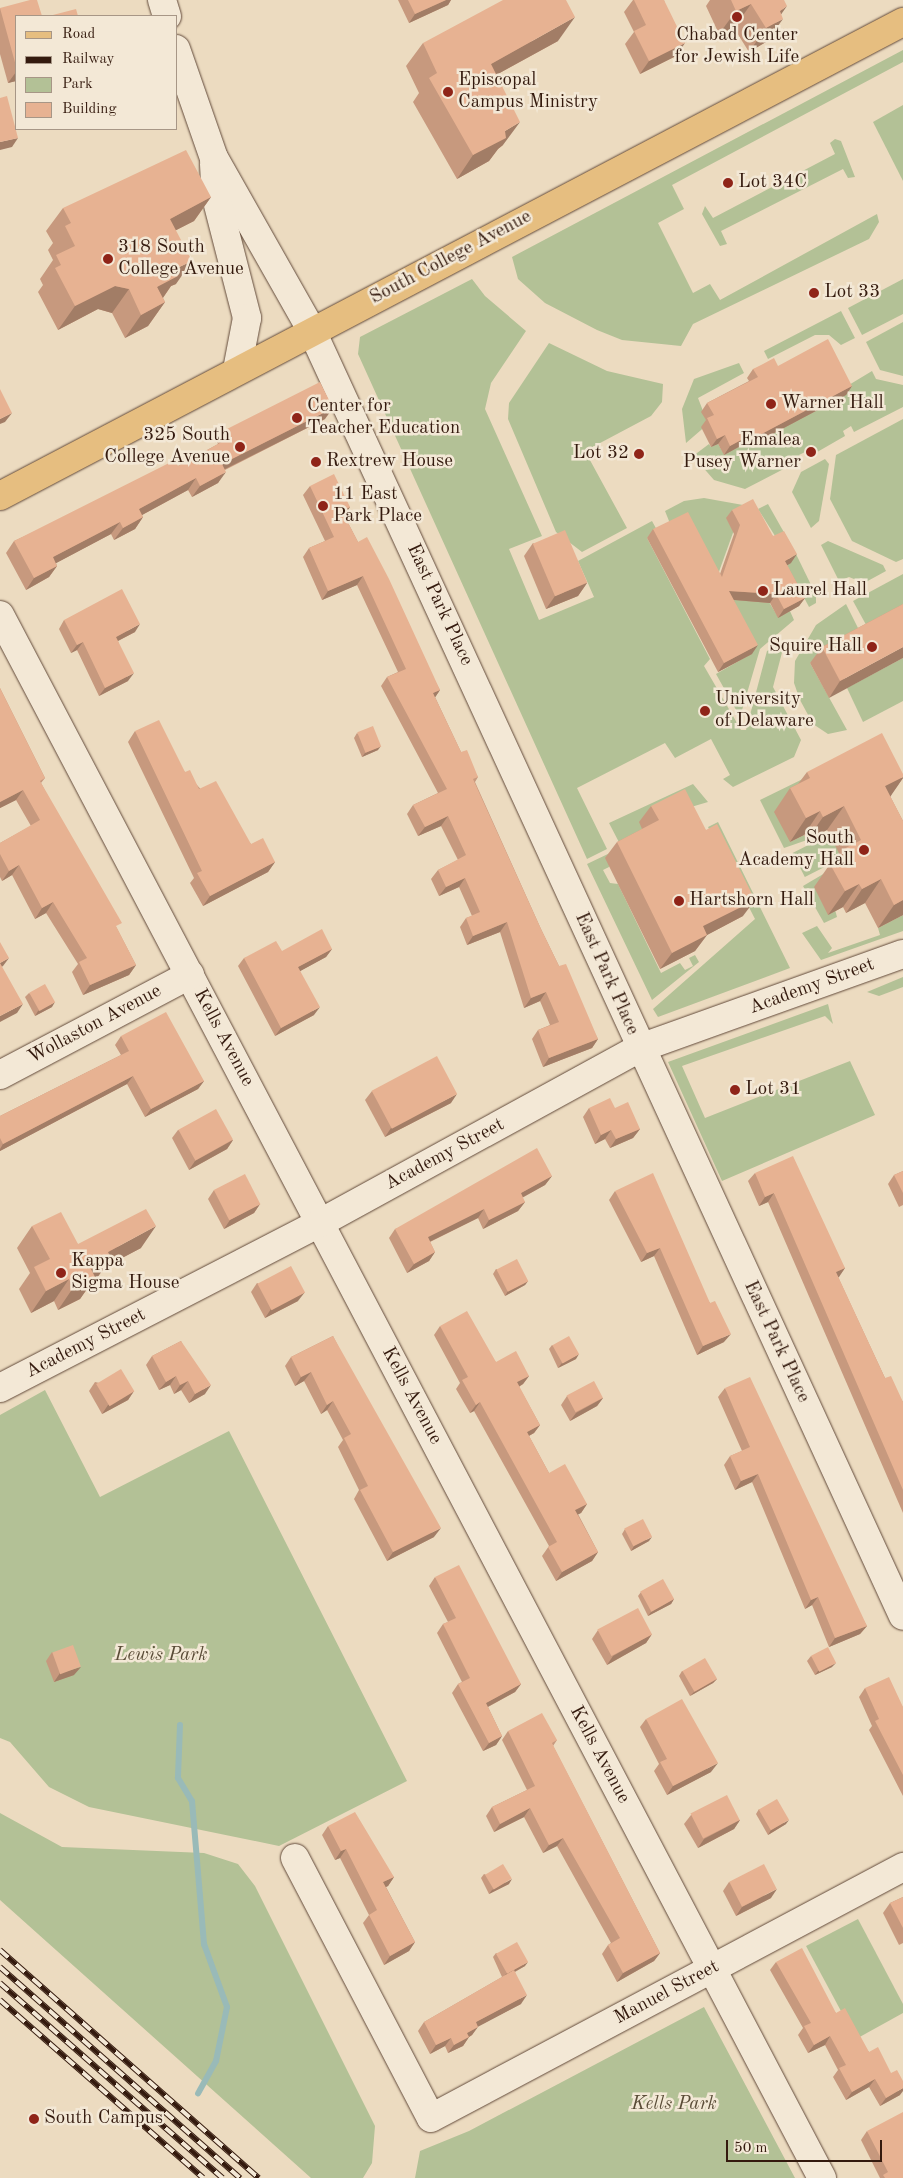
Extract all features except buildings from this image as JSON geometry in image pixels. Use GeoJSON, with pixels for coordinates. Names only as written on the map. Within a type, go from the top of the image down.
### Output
{"type":"FeatureCollection","features":[{"type":"Feature","properties":{"kind":"main road","name":"South College Avenue"},"geometry":{"type":"LineString","coordinates":[[0,496],[903,22]]}},
{"type":"Feature","properties":{"kind":"street"},"geometry":{"type":"LineString","coordinates":[[162,0],[167,15]]}},
{"type":"Feature","properties":{"kind":"street"},"geometry":{"type":"LineString","coordinates":[[178,54],[214,158],[216,197],[247,318],[237,370]]}},
{"type":"Feature","properties":{"kind":"street","name":"East Park Place"},"geometry":{"type":"LineString","coordinates":[[214,158],[312,331],[640,1048],[903,1616]]}},
{"type":"Feature","properties":{"kind":"street","name":"Kells Avenue"},"geometry":{"type":"LineString","coordinates":[[0,615],[822,2178]]}},
{"type":"Feature","properties":{"kind":"street","name":"Academy Street"},"geometry":{"type":"LineString","coordinates":[[0,1388],[320,1223],[640,1048],[903,954]]}},
{"type":"Feature","properties":{"kind":"street","name":"Wollaston Avenue"},"geometry":{"type":"LineString","coordinates":[[0,1075],[190,975]]}},
{"type":"Feature","properties":{"kind":"street","name":"Manuel Street"},"geometry":{"type":"LineString","coordinates":[[296,1858],[431,2118],[903,1868]]}},
{"type":"Feature","properties":{"kind":"green space"},"geometry":{"type":"Polygon","coordinates":[[[903,50],[903,62],[672,185],[684,209],[658,223],[693,293],[710,284],[720,300],[877,214],[879,222],[869,239],[693,324],[681,346],[622,340],[597,330],[545,303],[518,279],[512,257],[903,50]]]}},
{"type":"Feature","properties":{"kind":"green space"},"geometry":{"type":"Polygon","coordinates":[[[903,105],[903,181],[873,122],[903,105]]]}},
{"type":"Feature","properties":{"kind":"green space"},"geometry":{"type":"Polygon","coordinates":[[[835,139],[841,141],[855,177],[848,178],[843,169],[721,231],[727,244],[720,246],[702,214],[705,206],[713,218],[835,154],[830,143],[835,139]]]}},
{"type":"Feature","properties":{"kind":"green space"},"geometry":{"type":"Polygon","coordinates":[[[472,279],[485,296],[526,331],[491,383],[485,409],[542,536],[509,549],[539,620],[594,597],[578,561],[652,521],[658,532],[647,538],[710,659],[704,666],[741,730],[746,730],[767,651],[785,641],[773,687],[801,740],[794,757],[733,787],[723,779],[730,775],[711,739],[675,758],[665,743],[577,788],[607,849],[587,859],[358,354],[360,337],[472,279]]]}},
{"type":"Feature","properties":{"kind":"green space"},"geometry":{"type":"Polygon","coordinates":[[[903,279],[903,314],[862,335],[848,308],[903,279]]]}},
{"type":"Feature","properties":{"kind":"green space"},"geometry":{"type":"Polygon","coordinates":[[[841,311],[855,338],[841,345],[829,335],[815,335],[768,359],[764,351],[841,311]]]}},
{"type":"Feature","properties":{"kind":"green space"},"geometry":{"type":"Polygon","coordinates":[[[903,322],[903,376],[880,370],[866,342],[903,322]]]}},
{"type":"Feature","properties":{"kind":"green space"},"geometry":{"type":"Polygon","coordinates":[[[549,343],[607,371],[663,384],[662,402],[651,416],[585,451],[627,528],[582,552],[556,532],[508,419],[509,403],[549,343]]]}},
{"type":"Feature","properties":{"kind":"green space"},"geometry":{"type":"Polygon","coordinates":[[[739,363],[744,373],[698,398],[708,424],[686,443],[682,409],[694,379],[739,363]]]}},
{"type":"Feature","properties":{"kind":"green space"},"geometry":{"type":"Polygon","coordinates":[[[872,371],[876,379],[903,385],[903,407],[854,432],[851,426],[843,431],[845,436],[812,455],[809,450],[799,455],[801,460],[745,489],[714,480],[693,456],[709,444],[711,447],[718,444],[724,454],[746,443],[748,446],[872,371]]]}},
{"type":"Feature","properties":{"kind":"green space"},"geometry":{"type":"Polygon","coordinates":[[[903,419],[903,559],[896,562],[852,541],[830,499],[836,455],[903,419]]]}},
{"type":"Feature","properties":{"kind":"green space"},"geometry":{"type":"Polygon","coordinates":[[[825,459],[829,464],[819,521],[811,528],[792,492],[801,472],[825,459]]]}},
{"type":"Feature","properties":{"kind":"green space"},"geometry":{"type":"Polygon","coordinates":[[[704,498],[743,505],[716,580],[671,526],[665,511],[684,501],[704,498]]]}},
{"type":"Feature","properties":{"kind":"green space"},"geometry":{"type":"Polygon","coordinates":[[[768,504],[790,543],[782,547],[758,509],[768,504]]]}},
{"type":"Feature","properties":{"kind":"green space"},"geometry":{"type":"Polygon","coordinates":[[[828,541],[883,565],[886,571],[864,583],[849,577],[839,581],[821,545],[828,541]]]}},
{"type":"Feature","properties":{"kind":"green space"},"geometry":{"type":"Polygon","coordinates":[[[795,552],[816,595],[816,603],[809,607],[787,565],[795,552]]]}},
{"type":"Feature","properties":{"kind":"green space"},"geometry":{"type":"Polygon","coordinates":[[[903,574],[903,614],[870,632],[853,601],[903,574]]]}},
{"type":"Feature","properties":{"kind":"green space"},"geometry":{"type":"Polygon","coordinates":[[[727,599],[769,602],[778,617],[790,611],[794,620],[760,649],[740,717],[716,674],[751,654],[727,599]]]}},
{"type":"Feature","properties":{"kind":"green space"},"geometry":{"type":"Polygon","coordinates":[[[846,604],[862,636],[810,663],[847,730],[828,734],[813,724],[800,700],[794,683],[795,661],[816,625],[846,604]]]}},
{"type":"Feature","properties":{"kind":"green space"},"geometry":{"type":"Polygon","coordinates":[[[903,658],[903,701],[863,722],[847,688],[903,658]]]}},
{"type":"Feature","properties":{"kind":"green space"},"geometry":{"type":"Polygon","coordinates":[[[862,750],[790,842],[804,835],[807,840],[784,848],[760,800],[862,750]]]}},
{"type":"Feature","properties":{"kind":"green space"},"geometry":{"type":"Polygon","coordinates":[[[693,784],[708,802],[640,822],[652,848],[623,850],[609,823],[693,784]]]}},
{"type":"Feature","properties":{"kind":"green space"},"geometry":{"type":"Polygon","coordinates":[[[718,822],[790,968],[658,1017],[653,1009],[755,919],[708,827],[718,822]]]}},
{"type":"Feature","properties":{"kind":"green space"},"geometry":{"type":"Polygon","coordinates":[[[830,834],[842,858],[805,877],[793,853],[830,834]]]}},
{"type":"Feature","properties":{"kind":"green space"},"geometry":{"type":"Polygon","coordinates":[[[610,853],[609,867],[603,870],[610,883],[618,884],[661,973],[680,963],[685,970],[693,966],[689,958],[695,955],[699,962],[652,1000],[587,864],[610,853]]]}},
{"type":"Feature","properties":{"kind":"green space"},"geometry":{"type":"Polygon","coordinates":[[[825,873],[837,917],[824,923],[803,886],[825,873]]]}},
{"type":"Feature","properties":{"kind":"green space"},"geometry":{"type":"Polygon","coordinates":[[[903,915],[903,931],[821,960],[802,933],[817,926],[832,948],[828,953],[880,935],[878,928],[903,915]]]}},
{"type":"Feature","properties":{"kind":"green space"},"geometry":{"type":"Polygon","coordinates":[[[903,977],[903,987],[879,996],[867,992],[903,977]]]}},
{"type":"Feature","properties":{"kind":"green space"},"geometry":{"type":"Polygon","coordinates":[[[828,1004],[833,1024],[825,1016],[682,1066],[705,1118],[850,1061],[875,1115],[722,1181],[668,1062],[828,1004]]]}},
{"type":"Feature","properties":{"kind":"green space","name":"Lewis Park"},"geometry":{"type":"Polygon","coordinates":[[[45,1390],[100,1497],[229,1431],[407,1781],[279,1846],[89,1807],[49,1787],[10,1742],[0,1738],[0,1415],[45,1390]]]}},
{"type":"Feature","properties":{"kind":"green space"},"geometry":{"type":"Polygon","coordinates":[[[0,1813],[62,1847],[204,1853],[238,1864],[255,1886],[375,2126],[372,2163],[363,2178],[311,2178],[0,1900],[0,1813]]]}},
{"type":"Feature","properties":{"kind":"green space"},"geometry":{"type":"Polygon","coordinates":[[[858,1919],[903,2004],[903,2013],[856,2039],[806,1946],[858,1919]]]}},
{"type":"Feature","properties":{"kind":"green space","name":"Kells Park"},"geometry":{"type":"Polygon","coordinates":[[[704,2007],[795,2178],[415,2178],[420,2151],[469,2131],[704,2007]]]}},
{"type":"Feature","properties":{"kind":"waterway"},"geometry":{"type":"LineString","coordinates":[[180,1725],[178,1778],[192,1801],[204,1944],[227,2007],[216,2061],[198,2093]]}},
{"type":"Feature","properties":{"kind":"railway"},"geometry":{"type":"LineString","coordinates":[[0,1950],[259,2178]]}},
{"type":"Feature","properties":{"kind":"railway"},"geometry":{"type":"LineString","coordinates":[[0,1967],[240,2178]]}},
{"type":"Feature","properties":{"kind":"railway"},"geometry":{"type":"LineString","coordinates":[[0,1983],[223,2178]]}},
{"type":"Feature","properties":{"kind":"railway"},"geometry":{"type":"LineString","coordinates":[[0,2000],[203,2178]]}},
{"type":"Feature","properties":{"kind":"place","name":"Chabad Center for Jewish Life"},"geometry":{"type":"Point","coordinates":[737,17]}},
{"type":"Feature","properties":{"kind":"place","name":"Episcopal Campus Ministry"},"geometry":{"type":"Point","coordinates":[448,92]}},
{"type":"Feature","properties":{"kind":"place","name":"Lot 34C"},"geometry":{"type":"Point","coordinates":[728,183]}},
{"type":"Feature","properties":{"kind":"place","name":"318 South College Avenue"},"geometry":{"type":"Point","coordinates":[108,259]}},
{"type":"Feature","properties":{"kind":"place","name":"Lot 33"},"geometry":{"type":"Point","coordinates":[814,293]}},
{"type":"Feature","properties":{"kind":"place","name":"Warner Hall"},"geometry":{"type":"Point","coordinates":[771,404]}},
{"type":"Feature","properties":{"kind":"place","name":"Center for Teacher Education"},"geometry":{"type":"Point","coordinates":[297,418]}},
{"type":"Feature","properties":{"kind":"place","name":"325 South College Avenue"},"geometry":{"type":"Point","coordinates":[240,447]}},
{"type":"Feature","properties":{"kind":"place","name":"Emalea Pusey Warner"},"geometry":{"type":"Point","coordinates":[811,452]}},
{"type":"Feature","properties":{"kind":"place","name":"Lot 32"},"geometry":{"type":"Point","coordinates":[639,454]}},
{"type":"Feature","properties":{"kind":"place","name":"Rextrew House"},"geometry":{"type":"Point","coordinates":[316,462]}},
{"type":"Feature","properties":{"kind":"place","name":"11 East Park Place"},"geometry":{"type":"Point","coordinates":[323,506]}},
{"type":"Feature","properties":{"kind":"place","name":"Laurel Hall"},"geometry":{"type":"Point","coordinates":[763,591]}},
{"type":"Feature","properties":{"kind":"place","name":"Squire Hall"},"geometry":{"type":"Point","coordinates":[872,647]}},
{"type":"Feature","properties":{"kind":"place","name":"University of Delaware"},"geometry":{"type":"Point","coordinates":[705,711]}},
{"type":"Feature","properties":{"kind":"place","name":"South Academy Hall"},"geometry":{"type":"Point","coordinates":[864,850]}},
{"type":"Feature","properties":{"kind":"place","name":"Hartshorn Hall"},"geometry":{"type":"Point","coordinates":[679,901]}},
{"type":"Feature","properties":{"kind":"place","name":"Lot 31"},"geometry":{"type":"Point","coordinates":[735,1090]}},
{"type":"Feature","properties":{"kind":"place","name":"Kappa Sigma House"},"geometry":{"type":"Point","coordinates":[61,1273]}},
{"type":"Feature","properties":{"kind":"place","name":"South Campus"},"geometry":{"type":"Point","coordinates":[34,2119]}}]}
